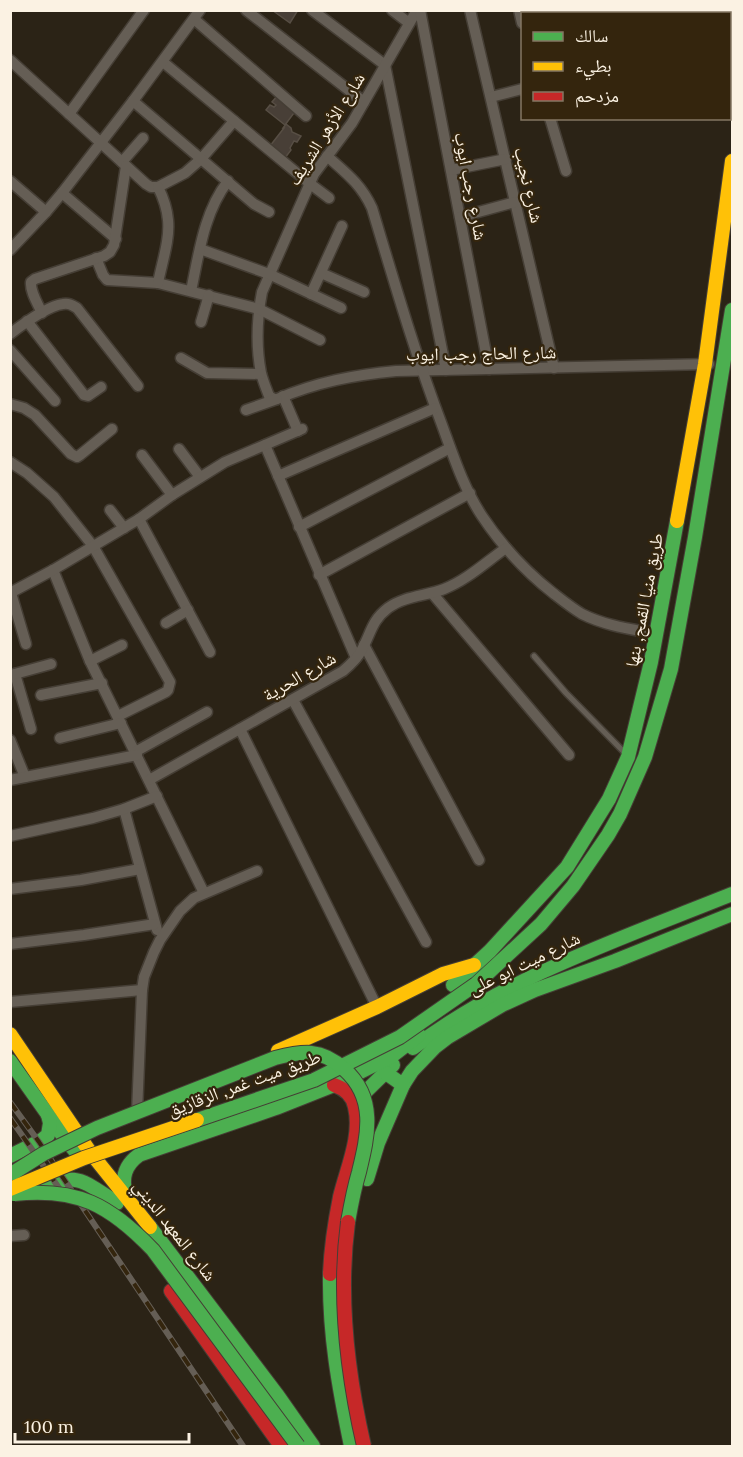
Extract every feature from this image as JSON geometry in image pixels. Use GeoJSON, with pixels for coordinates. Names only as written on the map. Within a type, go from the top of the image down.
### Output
{"type":"FeatureCollection","features":[{"type":"Feature","properties":{"kind":"main road","name":"طريق منيا القمح, بنها"},"geometry":{"type":"LineString","coordinates":[[453,984],[490,951],[567,867],[609,799],[628,757],[657,634],[705,364],[732,161]]}},
{"type":"Feature","properties":{"kind":"main road"},"geometry":{"type":"LineString","coordinates":[[713,306],[732,310]]}},
{"type":"Feature","properties":{"kind":"main road","name":"طريق منيا القمح, بنها"},"geometry":{"type":"LineString","coordinates":[[476,984],[507,957],[557,906],[573,886],[616,821],[645,757],[671,669],[732,310]]}},
{"type":"Feature","properties":{"kind":"main road"},"geometry":{"type":"LineString","coordinates":[[651,662],[671,669]]}},
{"type":"Feature","properties":{"kind":"main road","name":"شارع ميت ابو على"},"geometry":{"type":"LineString","coordinates":[[355,1102],[418,1045],[455,1018],[498,993],[597,948],[732,894]]}},
{"type":"Feature","properties":{"kind":"main road","name":"شارع ميت ابو على"},"geometry":{"type":"LineString","coordinates":[[374,1446],[366,1417],[357,1362],[353,1306],[354,1250],[362,1195],[369,1168],[388,1116],[412,1071],[435,1047],[455,1032],[502,1005],[732,914]]}},
{"type":"Feature","properties":{"kind":"main road"},"geometry":{"type":"LineString","coordinates":[[10,1196],[74,1178],[122,1199],[123,1176],[130,1162],[139,1155],[276,1108],[376,1065],[392,1056],[494,980],[507,957]]}},
{"type":"Feature","properties":{"kind":"main road"},"geometry":{"type":"LineString","coordinates":[[64,1113],[75,1120],[86,1123],[137,1114],[377,1007],[442,974],[475,965]]}},
{"type":"Feature","properties":{"kind":"main road","name":"طريق ميت غمر, الزقازيق"},"geometry":{"type":"LineString","coordinates":[[306,1068],[360,1046],[395,1026],[453,984]]}},
{"type":"Feature","properties":{"kind":"main road","name":"طريق ميت غمر, الزقازيق"},"geometry":{"type":"LineString","coordinates":[[10,1188],[84,1158],[314,1080],[400,1037],[476,984]]}},
{"type":"Feature","properties":{"kind":"main road","name":"شارع المعهد الديني"},"geometry":{"type":"LineString","coordinates":[[10,1034],[122,1199],[264,1377],[313,1446]]}},
{"type":"Feature","properties":{"kind":"main road"},"geometry":{"type":"LineString","coordinates":[[12,1173],[43,1154],[107,1123],[275,1058],[301,1052],[310,1053],[328,1058],[344,1068],[362,1092],[368,1116],[367,1136],[346,1240],[343,1297],[346,1352],[364,1446]]}},
{"type":"Feature","properties":{"kind":"main road","name":"شارع المعهد الديني"},"geometry":{"type":"LineString","coordinates":[[10,1060],[63,1136],[122,1199],[156,1270],[281,1446]]}},
{"type":"Feature","properties":{"kind":"main road"},"geometry":{"type":"LineString","coordinates":[[386,1072],[404,1085]]}},
{"type":"Feature","properties":{"kind":"main road","name":"طريق ميت غمر, الزقازيق"},"geometry":{"type":"LineString","coordinates":[[12,1173],[262,1084]]}},
{"type":"Feature","properties":{"kind":"main road"},"geometry":{"type":"LineString","coordinates":[[334,1085],[350,1092],[357,1112],[356,1133],[338,1206],[330,1273],[334,1356],[351,1446]]}},
{"type":"Feature","properties":{"kind":"main road"},"geometry":{"type":"LineString","coordinates":[[10,1156],[48,1135],[50,1123],[48,1115]]}},
{"type":"Feature","properties":{"kind":"main road"},"geometry":{"type":"LineString","coordinates":[[92,1123],[93,1137],[99,1149],[116,1160],[130,1162]]}},
{"type":"Feature","properties":{"kind":"main road"},"geometry":{"type":"LineString","coordinates":[[10,1196],[31,1191],[75,1195],[113,1213],[136,1232],[153,1250],[298,1446]]}},
{"type":"Feature","properties":{"kind":"street"},"geometry":{"type":"LineString","coordinates":[[69,114],[144,10]]}},
{"type":"Feature","properties":{"kind":"street"},"geometry":{"type":"LineString","coordinates":[[246,10],[364,102]]}},
{"type":"Feature","properties":{"kind":"street"},"geometry":{"type":"LineString","coordinates":[[312,10],[385,65],[446,370]]}},
{"type":"Feature","properties":{"kind":"street"},"geometry":{"type":"LineString","coordinates":[[392,10],[409,23]]}},
{"type":"Feature","properties":{"kind":"street","name":"شارع الأزهر الشريف"},"geometry":{"type":"LineString","coordinates":[[261,374],[259,309],[269,274],[309,183],[352,123],[418,10]]}},
{"type":"Feature","properties":{"kind":"street","name":"شارع رجب ايوب"},"geometry":{"type":"LineString","coordinates":[[418,10],[489,369]]}},
{"type":"Feature","properties":{"kind":"street","name":"شارع نجيب"},"geometry":{"type":"LineString","coordinates":[[470,10],[554,368]]}},
{"type":"Feature","properties":{"kind":"street"},"geometry":{"type":"LineString","coordinates":[[13,242],[62,194],[197,15],[306,116]]}},
{"type":"Feature","properties":{"kind":"street"},"geometry":{"type":"LineString","coordinates":[[10,60],[151,187],[158,187],[185,173],[201,159],[234,121]]}},
{"type":"Feature","properties":{"kind":"street"},"geometry":{"type":"LineString","coordinates":[[163,62],[329,198]]}},
{"type":"Feature","properties":{"kind":"street"},"geometry":{"type":"LineString","coordinates":[[491,97],[521,89]]}},
{"type":"Feature","properties":{"kind":"street"},"geometry":{"type":"LineString","coordinates":[[134,101],[254,204],[270,212]]}},
{"type":"Feature","properties":{"kind":"street"},"geometry":{"type":"LineString","coordinates":[[551,120],[566,171]]}},
{"type":"Feature","properties":{"kind":"street"},"geometry":{"type":"LineString","coordinates":[[42,313],[30,286],[31,282],[110,252],[116,239],[124,164],[143,138]]}},
{"type":"Feature","properties":{"kind":"street"},"geometry":{"type":"LineString","coordinates":[[327,156],[359,184],[372,208],[435,408],[450,448],[482,515],[506,548],[533,577],[564,602],[582,614],[611,626],[657,634]]}},
{"type":"Feature","properties":{"kind":"street"},"geometry":{"type":"LineString","coordinates":[[451,170],[506,159]]}},
{"type":"Feature","properties":{"kind":"street"},"geometry":{"type":"LineString","coordinates":[[10,181],[46,212]]}},
{"type":"Feature","properties":{"kind":"street"},"geometry":{"type":"LineString","coordinates":[[190,291],[210,212],[217,196],[228,181]]}},
{"type":"Feature","properties":{"kind":"street"},"geometry":{"type":"LineString","coordinates":[[158,187],[165,202],[168,219],[168,236],[158,283]]}},
{"type":"Feature","properties":{"kind":"street"},"geometry":{"type":"LineString","coordinates":[[62,194],[116,239]]}},
{"type":"Feature","properties":{"kind":"street"},"geometry":{"type":"LineString","coordinates":[[460,217],[515,202]]}},
{"type":"Feature","properties":{"kind":"street"},"geometry":{"type":"LineString","coordinates":[[311,294],[342,226]]}},
{"type":"Feature","properties":{"kind":"street"},"geometry":{"type":"LineString","coordinates":[[200,249],[269,274],[341,308]]}},
{"type":"Feature","properties":{"kind":"street"},"geometry":{"type":"LineString","coordinates":[[96,258],[107,280],[158,283],[259,309],[320,340]]}},
{"type":"Feature","properties":{"kind":"street"},"geometry":{"type":"LineString","coordinates":[[321,273],[364,292]]}},
{"type":"Feature","properties":{"kind":"street"},"geometry":{"type":"LineString","coordinates":[[201,322],[209,295]]}},
{"type":"Feature","properties":{"kind":"street"},"geometry":{"type":"LineString","coordinates":[[10,334],[42,313],[63,304],[70,304],[77,308],[138,386]]}},
{"type":"Feature","properties":{"kind":"street"},"geometry":{"type":"LineString","coordinates":[[27,321],[84,394],[88,396],[101,387]]}},
{"type":"Feature","properties":{"kind":"street"},"geometry":{"type":"LineString","coordinates":[[10,350],[55,401]]}},
{"type":"Feature","properties":{"kind":"street"},"geometry":{"type":"LineString","coordinates":[[26,644],[11,593],[139,519],[225,462],[300,430],[280,398],[274,399],[269,396],[261,374],[207,373],[181,358]]}},
{"type":"Feature","properties":{"kind":"street","name":"شارع الحاج رجب ايوب"},"geometry":{"type":"LineString","coordinates":[[246,410],[305,387],[350,376],[396,371],[722,365]]}},
{"type":"Feature","properties":{"kind":"street"},"geometry":{"type":"LineString","coordinates":[[10,404],[24,408],[35,415],[71,454],[77,456],[112,429]]}},
{"type":"Feature","properties":{"kind":"street"},"geometry":{"type":"LineString","coordinates":[[278,476],[435,408]]}},
{"type":"Feature","properties":{"kind":"street"},"geometry":{"type":"LineString","coordinates":[[265,445],[356,658]]}},
{"type":"Feature","properties":{"kind":"street"},"geometry":{"type":"LineString","coordinates":[[299,527],[450,448]]}},
{"type":"Feature","properties":{"kind":"street"},"geometry":{"type":"LineString","coordinates":[[179,449],[200,477]]}},
{"type":"Feature","properties":{"kind":"street"},"geometry":{"type":"LineString","coordinates":[[142,455],[172,495]]}},
{"type":"Feature","properties":{"kind":"street"},"geometry":{"type":"LineString","coordinates":[[10,462],[54,497],[93,546],[170,682],[166,692],[119,720],[60,738]]}},
{"type":"Feature","properties":{"kind":"street"},"geometry":{"type":"LineString","coordinates":[[320,575],[470,493]]}},
{"type":"Feature","properties":{"kind":"street"},"geometry":{"type":"LineString","coordinates":[[110,510],[124,528]]}},
{"type":"Feature","properties":{"kind":"street"},"geometry":{"type":"LineString","coordinates":[[139,519],[210,652]]}},
{"type":"Feature","properties":{"kind":"street","name":"شارع الحرية"},"geometry":{"type":"LineString","coordinates":[[149,780],[343,671],[356,658],[374,622],[386,610],[400,602],[458,583],[506,548]]}},
{"type":"Feature","properties":{"kind":"street"},"geometry":{"type":"LineString","coordinates":[[53,570],[90,661],[204,893]]}},
{"type":"Feature","properties":{"kind":"street"},"geometry":{"type":"LineString","coordinates":[[432,593],[569,755]]}},
{"type":"Feature","properties":{"kind":"street"},"geometry":{"type":"LineString","coordinates":[[166,622],[188,610]]}},
{"type":"Feature","properties":{"kind":"street"},"geometry":{"type":"LineString","coordinates":[[90,661],[122,645]]}},
{"type":"Feature","properties":{"kind":"street"},"geometry":{"type":"LineString","coordinates":[[364,645],[479,860]]}},
{"type":"Feature","properties":{"kind":"street"},"geometry":{"type":"LineString","coordinates":[[31,729],[13,675],[51,664]]}},
{"type":"Feature","properties":{"kind":"street"},"geometry":{"type":"LineString","coordinates":[[42,695],[102,683]]}},
{"type":"Feature","properties":{"kind":"street"},"geometry":{"type":"LineString","coordinates":[[293,700],[426,942]]}},
{"type":"Feature","properties":{"kind":"street"},"geometry":{"type":"LineString","coordinates":[[10,780],[136,754],[207,712]]}},
{"type":"Feature","properties":{"kind":"street"},"geometry":{"type":"LineString","coordinates":[[240,729],[377,1007]]}},
{"type":"Feature","properties":{"kind":"street"},"geometry":{"type":"LineString","coordinates":[[10,740],[25,777]]}},
{"type":"Feature","properties":{"kind":"street"},"geometry":{"type":"LineString","coordinates":[[10,836],[93,818],[157,796]]}},
{"type":"Feature","properties":{"kind":"street"},"geometry":{"type":"LineString","coordinates":[[124,809],[160,940]]}},
{"type":"Feature","properties":{"kind":"street"},"geometry":{"type":"LineString","coordinates":[[10,889],[81,880],[140,869]]}},
{"type":"Feature","properties":{"kind":"street"},"geometry":{"type":"LineString","coordinates":[[137,1114],[142,990],[148,964],[160,940],[184,906],[204,893],[257,871]]}},
{"type":"Feature","properties":{"kind":"street"},"geometry":{"type":"LineString","coordinates":[[10,944],[155,924]]}},
{"type":"Feature","properties":{"kind":"street"},"geometry":{"type":"LineString","coordinates":[[10,1002],[142,990]]}},
{"type":"Feature","properties":{"kind":"street"},"geometry":{"type":"LineString","coordinates":[[10,1236],[24,1235]]}},
{"type":"Feature","properties":{"kind":"lane"},"geometry":{"type":"LineString","coordinates":[[534,656],[628,757]]}},
{"type":"Feature","properties":{"kind":"building"},"geometry":{"type":"Polygon","coordinates":[[[272,10],[298,10],[290,23],[272,10]]]}},
{"type":"Feature","properties":{"kind":"building"},"geometry":{"type":"Polygon","coordinates":[[[278,95],[297,109],[285,125],[266,110],[270,105],[274,107],[276,105],[272,102],[278,95]]]}},
{"type":"Feature","properties":{"kind":"building"},"geometry":{"type":"Polygon","coordinates":[[[286,124],[292,132],[301,136],[297,142],[294,141],[285,158],[270,146],[286,124]]]}},
{"type":"Feature","properties":{"kind":"railway"},"geometry":{"type":"LineString","coordinates":[[10,1102],[243,1446]]}},
{"type":"Feature","properties":{"kind":"railway"},"geometry":{"type":"LineString","coordinates":[[10,1118],[66,1198]]}},
{"type":"Feature","properties":{"kind":"traffic: fast"},"geometry":{"type":"LineString","coordinates":[[476,984],[541,924],[573,886],[620,814],[645,757],[671,669],[732,310]]}},
{"type":"Feature","properties":{"kind":"traffic: fast"},"geometry":{"type":"LineString","coordinates":[[453,985],[490,951],[567,867],[609,799],[628,757],[651,662],[677,521]]}},
{"type":"Feature","properties":{"kind":"traffic: fast"},"geometry":{"type":"LineString","coordinates":[[413,1048],[450,1023],[527,979],[567,960],[732,894]]}},
{"type":"Feature","properties":{"kind":"traffic: fast"},"geometry":{"type":"LineString","coordinates":[[403,1085],[412,1071],[435,1047],[502,1005],[535,990],[732,914]]}},
{"type":"Feature","properties":{"kind":"traffic: fast"},"geometry":{"type":"LineString","coordinates":[[197,1120],[314,1080],[400,1037],[476,984]]}},
{"type":"Feature","properties":{"kind":"traffic: fast"},"geometry":{"type":"LineString","coordinates":[[126,1195],[125,1172],[130,1163],[139,1155],[276,1108],[334,1085],[392,1056],[419,1035]]}},
{"type":"Feature","properties":{"kind":"traffic: fast"},"geometry":{"type":"LineString","coordinates":[[13,1173],[43,1154],[97,1128],[275,1058],[303,1053],[319,1054],[336,1062],[344,1069],[362,1092],[366,1105],[367,1131],[348,1222]]}},
{"type":"Feature","properties":{"kind":"traffic: fast"},"geometry":{"type":"LineString","coordinates":[[10,1061],[76,1152]]}},
{"type":"Feature","properties":{"kind":"traffic: fast"},"geometry":{"type":"LineString","coordinates":[[356,1101],[393,1065]]}},
{"type":"Feature","properties":{"kind":"traffic: fast"},"geometry":{"type":"LineString","coordinates":[[367,1179],[378,1143],[403,1085],[386,1073]]}},
{"type":"Feature","properties":{"kind":"traffic: fast"},"geometry":{"type":"LineString","coordinates":[[10,1156],[48,1135],[50,1123],[48,1115]]}},
{"type":"Feature","properties":{"kind":"traffic: fast"},"geometry":{"type":"LineString","coordinates":[[31,1191],[58,1181],[76,1180],[93,1187],[117,1203]]}},
{"type":"Feature","properties":{"kind":"traffic: fast"},"geometry":{"type":"LineString","coordinates":[[14,1194],[56,1193],[91,1202],[122,1221],[137,1234],[153,1250],[298,1446]]}},
{"type":"Feature","properties":{"kind":"traffic: fast"},"geometry":{"type":"LineString","coordinates":[[150,1227],[313,1446]]}},
{"type":"Feature","properties":{"kind":"traffic: fast"},"geometry":{"type":"LineString","coordinates":[[330,1274],[331,1318],[336,1361],[351,1446]]}},
{"type":"Feature","properties":{"kind":"traffic: slow"},"geometry":{"type":"LineString","coordinates":[[677,521],[705,364],[732,161]]}},
{"type":"Feature","properties":{"kind":"traffic: slow"},"geometry":{"type":"LineString","coordinates":[[278,1051],[377,1007],[443,974],[474,965]]}},
{"type":"Feature","properties":{"kind":"traffic: slow"},"geometry":{"type":"LineString","coordinates":[[10,1034],[90,1152],[150,1227]]}},
{"type":"Feature","properties":{"kind":"traffic: slow"},"geometry":{"type":"LineString","coordinates":[[10,1189],[84,1158],[197,1120]]}},
{"type":"Feature","properties":{"kind":"traffic: jam"},"geometry":{"type":"LineString","coordinates":[[330,1274],[338,1206],[357,1129],[357,1118],[352,1099],[345,1091],[334,1085]]}},
{"type":"Feature","properties":{"kind":"traffic: jam"},"geometry":{"type":"LineString","coordinates":[[348,1222],[344,1306],[349,1362],[364,1446]]}},
{"type":"Feature","properties":{"kind":"traffic: jam"},"geometry":{"type":"LineString","coordinates":[[171,1291],[281,1446]]}}]}
